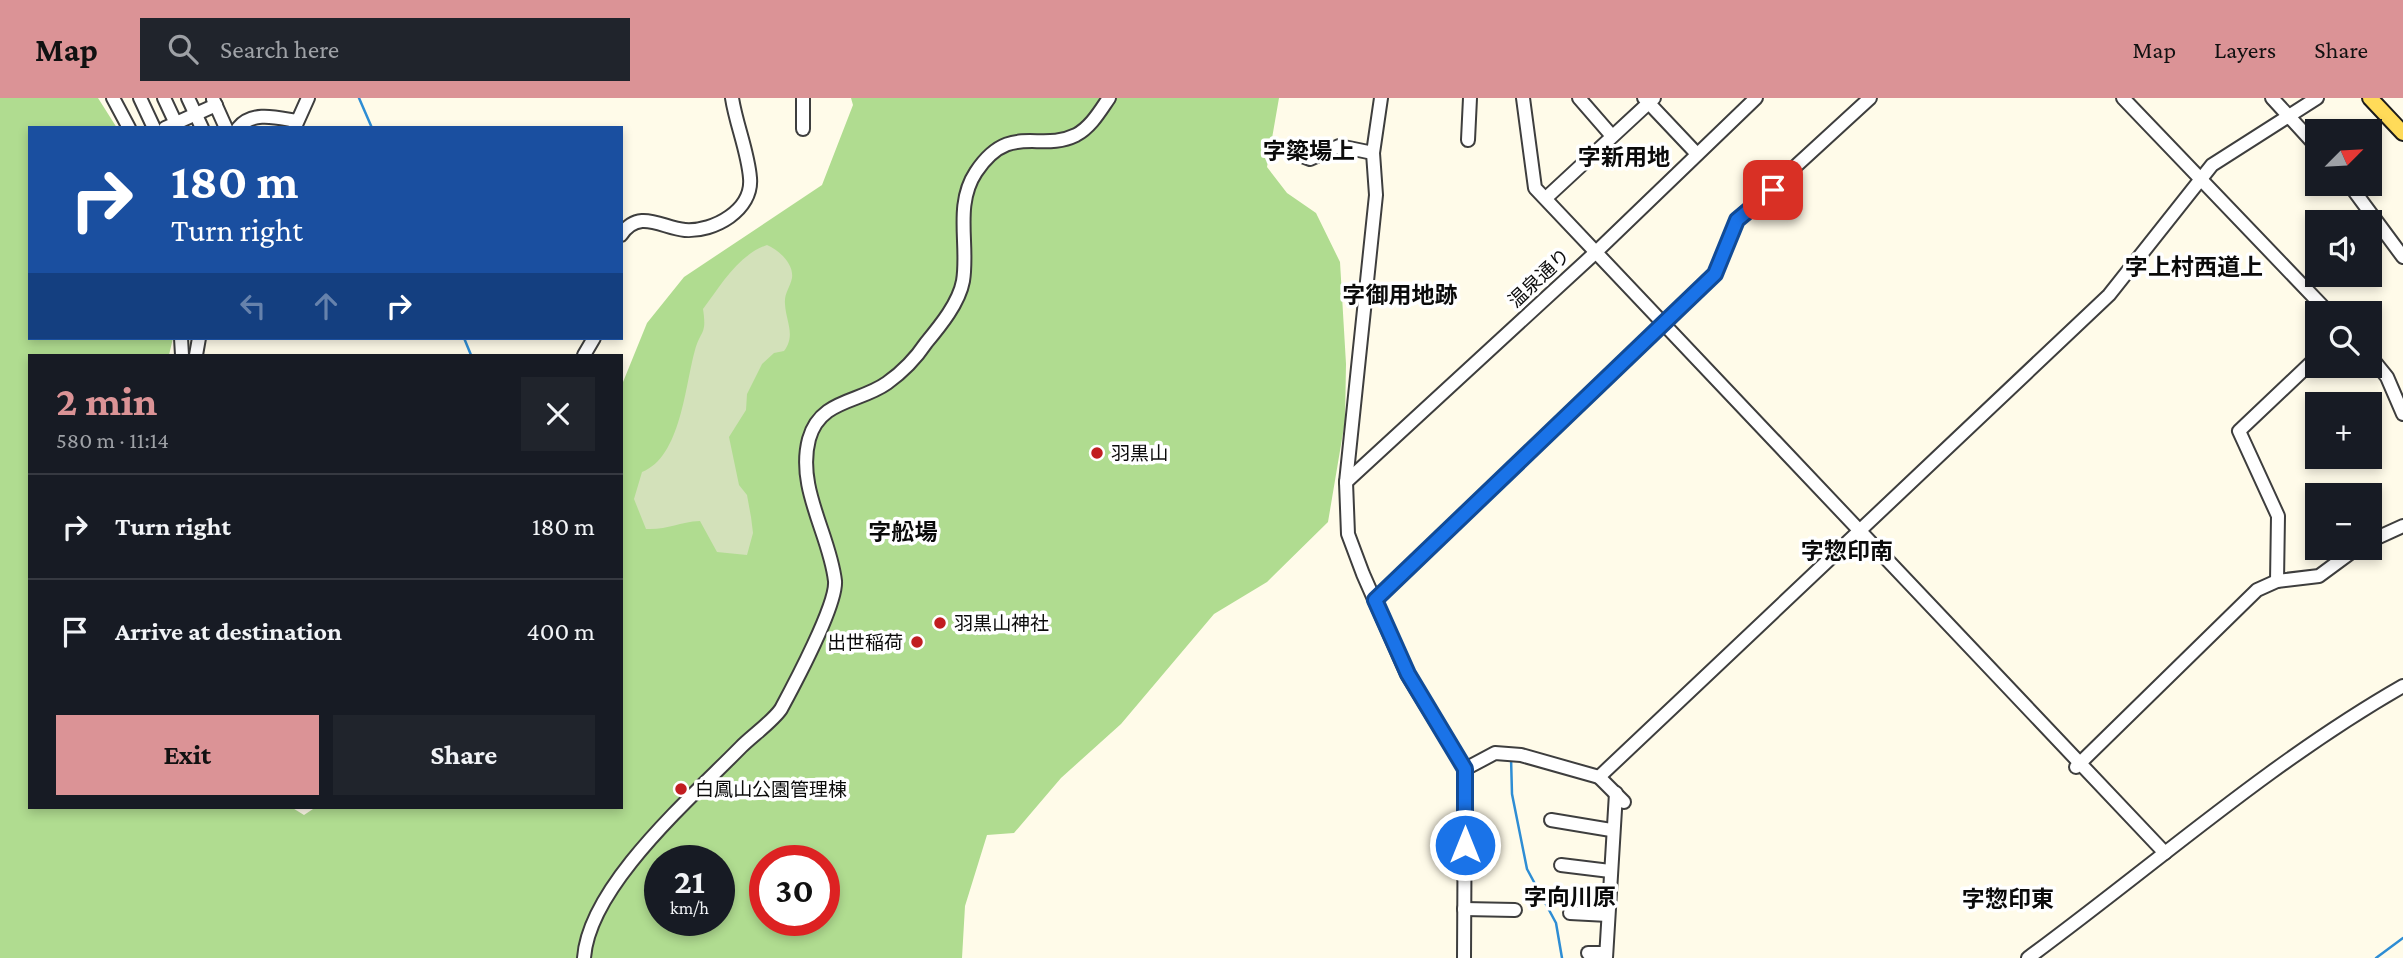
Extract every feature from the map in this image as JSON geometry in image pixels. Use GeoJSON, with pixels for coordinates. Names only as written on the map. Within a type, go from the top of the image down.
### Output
{"type":"FeatureCollection","features":[{"type":"Feature","properties":{"kind":"main road"},"geometry":{"type":"LineString","coordinates":[[2370,98],[2403,133]]}},
{"type":"Feature","properties":{"kind":"street"},"geometry":{"type":"LineString","coordinates":[[140,98],[153,126]]}},
{"type":"Feature","properties":{"kind":"street"},"geometry":{"type":"LineString","coordinates":[[164,98],[173,126],[215,102],[225,126]]}},
{"type":"Feature","properties":{"kind":"street"},"geometry":{"type":"LineString","coordinates":[[188,98],[201,126]]}},
{"type":"Feature","properties":{"kind":"street"},"geometry":{"type":"LineString","coordinates":[[241,126],[253,118],[265,116],[296,125],[308,98]]}},
{"type":"Feature","properties":{"kind":"street"},"geometry":{"type":"LineString","coordinates":[[623,233],[639,221],[653,220],[686,230],[709,227],[738,210],[746,200],[750,177],[732,98]]}},
{"type":"Feature","properties":{"kind":"street"},"geometry":{"type":"LineString","coordinates":[[803,98],[803,129]]}},
{"type":"Feature","properties":{"kind":"street"},"geometry":{"type":"LineString","coordinates":[[584,958],[588,930],[597,910],[626,867],[780,710],[832,603],[835,582],[818,521],[808,470],[807,450],[817,423],[834,405],[891,379],[926,344],[954,303],[962,282],[965,201],[968,187],[984,161],[995,151],[1017,141],[1075,136],[1098,114],[1109,98]]}},
{"type":"Feature","properties":{"kind":"street"},"geometry":{"type":"LineString","coordinates":[[1381,98],[1373,153],[1376,195],[1346,482],[1348,534],[1408,674],[1465,769],[1464,958]]}},
{"type":"Feature","properties":{"kind":"street"},"geometry":{"type":"LineString","coordinates":[[1468,140],[1470,98]]}},
{"type":"Feature","properties":{"kind":"street"},"geometry":{"type":"LineString","coordinates":[[1523,98],[1535,188],[2078,765],[2165,853]]}},
{"type":"Feature","properties":{"kind":"street"},"geometry":{"type":"LineString","coordinates":[[1579,98],[1612,136]]}},
{"type":"Feature","properties":{"kind":"street","name":"温泉通り"},"geometry":{"type":"LineString","coordinates":[[1346,482],[1596,252],[1756,98]]}},
{"type":"Feature","properties":{"kind":"street"},"geometry":{"type":"LineString","coordinates":[[1375,600],[1715,274],[1737,220],[1870,98]]}},
{"type":"Feature","properties":{"kind":"street"},"geometry":{"type":"LineString","coordinates":[[2123,98],[2317,301]]}},
{"type":"Feature","properties":{"kind":"street"},"geometry":{"type":"LineString","coordinates":[[2273,98],[2305,134]]}},
{"type":"Feature","properties":{"kind":"street"},"geometry":{"type":"LineString","coordinates":[[1599,777],[2109,295],[2215,162],[2317,98]]}},
{"type":"Feature","properties":{"kind":"street"},"geometry":{"type":"LineString","coordinates":[[115,99],[128,126]]}},
{"type":"Feature","properties":{"kind":"street"},"geometry":{"type":"LineString","coordinates":[[1546,198],[1649,100],[1697,154]]}},
{"type":"Feature","properties":{"kind":"street"},"geometry":{"type":"LineString","coordinates":[[1292,152],[1310,159],[1339,146],[1373,153]]}},
{"type":"Feature","properties":{"kind":"street"},"geometry":{"type":"LineString","coordinates":[[2357,196],[2403,257]]}},
{"type":"Feature","properties":{"kind":"street"},"geometry":{"type":"LineString","coordinates":[[2277,581],[2278,516],[2239,430],[2305,367]]}},
{"type":"Feature","properties":{"kind":"street"},"geometry":{"type":"LineString","coordinates":[[2382,371],[2403,414]]}},
{"type":"Feature","properties":{"kind":"street"},"geometry":{"type":"LineString","coordinates":[[2382,536],[2403,526]]}},
{"type":"Feature","properties":{"kind":"street"},"geometry":{"type":"LineString","coordinates":[[2078,765],[2257,590],[2277,581],[2319,576],[2341,560]]}},
{"type":"Feature","properties":{"kind":"street"},"geometry":{"type":"LineString","coordinates":[[2028,958],[2165,853],[2369,705],[2403,685]]}},
{"type":"Feature","properties":{"kind":"street"},"geometry":{"type":"LineString","coordinates":[[1465,769],[1495,753],[1521,755],[1599,777],[1620,798],[1611,830],[1606,956],[1588,953]]}},
{"type":"Feature","properties":{"kind":"street"},"geometry":{"type":"LineString","coordinates":[[1551,820],[1611,830]]}},
{"type":"Feature","properties":{"kind":"street"},"geometry":{"type":"LineString","coordinates":[[1561,865],[1610,871]]}},
{"type":"Feature","properties":{"kind":"street"},"geometry":{"type":"LineString","coordinates":[[1464,909],[1515,910]]}},
{"type":"Feature","properties":{"kind":"street"},"geometry":{"type":"LineString","coordinates":[[1570,913],[1608,915]]}},
{"type":"Feature","properties":{"kind":"green space"},"geometry":{"type":"Polygon","coordinates":[[[0,98],[98,98],[116,126],[28,126],[28,340],[173,340],[169,354],[28,354],[28,809],[294,809],[304,815],[313,809],[623,809],[623,382],[647,323],[684,277],[822,185],[853,105],[851,98],[1279,98],[1267,167],[1287,193],[1316,213],[1340,262],[1346,364],[1345,421],[1328,522],[1267,582],[1214,614],[1121,724],[1061,778],[1014,833],[987,835],[965,906],[962,958],[0,958],[0,98]]]}},
{"type":"Feature","properties":{"kind":"green space"},"geometry":{"type":"Polygon","coordinates":[[[767,245],[785,258],[791,268],[792,278],[785,300],[789,339],[784,351],[774,353],[762,364],[747,394],[746,410],[729,437],[739,485],[747,495],[751,517],[753,533],[747,555],[717,552],[700,521],[646,529],[634,499],[642,472],[655,464],[673,436],[695,350],[704,328],[703,309],[739,263],[767,245]]]}},
{"type":"Feature","properties":{"kind":"waterway"},"geometry":{"type":"LineString","coordinates":[[359,98],[371,126]]}},
{"type":"Feature","properties":{"kind":"waterway"},"geometry":{"type":"LineString","coordinates":[[465,340],[471,354]]}},
{"type":"Feature","properties":{"kind":"waterway"},"geometry":{"type":"LineString","coordinates":[[1511,757],[1512,794],[1527,869],[1556,923],[1562,958]]}},
{"type":"Feature","properties":{"kind":"waterway"},"geometry":{"type":"LineString","coordinates":[[2376,958],[2403,938]]}},
{"type":"Feature","properties":{"kind":"place","name":"羽黒山"},"geometry":{"type":"Point","coordinates":[1097,453]}},
{"type":"Feature","properties":{"kind":"place","name":"羽黒山神社"},"geometry":{"type":"Point","coordinates":[940,623]}},
{"type":"Feature","properties":{"kind":"place","name":"出世稲荷"},"geometry":{"type":"Point","coordinates":[917,642]}},
{"type":"Feature","properties":{"kind":"place","name":"白鳳山公園管理棟"},"geometry":{"type":"Point","coordinates":[681,789]}},
{"type":"Feature","properties":{"kind":"district","name":"字簗場上"},"geometry":{"type":"Point","coordinates":[1309,151]}},
{"type":"Feature","properties":{"kind":"district","name":"字新用地"},"geometry":{"type":"Point","coordinates":[1624,157]}},
{"type":"Feature","properties":{"kind":"district","name":"字上村西道上"},"geometry":{"type":"Point","coordinates":[2194,267]}},
{"type":"Feature","properties":{"kind":"district","name":"字御用地跡"},"geometry":{"type":"Point","coordinates":[1400,295]}},
{"type":"Feature","properties":{"kind":"district","name":"字舩場"},"geometry":{"type":"Point","coordinates":[903,532]}},
{"type":"Feature","properties":{"kind":"district","name":"字惣印南"},"geometry":{"type":"Point","coordinates":[1847,551]}},
{"type":"Feature","properties":{"kind":"district","name":"字向川原"},"geometry":{"type":"Point","coordinates":[1570,897]}},
{"type":"Feature","properties":{"kind":"district","name":"字惣印東"},"geometry":{"type":"Point","coordinates":[2008,899]}},
{"type":"Feature","properties":{"kind":"route"},"geometry":{"type":"LineString","coordinates":[[1465,845],[1465,769],[1408,674],[1375,600],[1715,274],[1737,220],[1773,190]]}}]}
